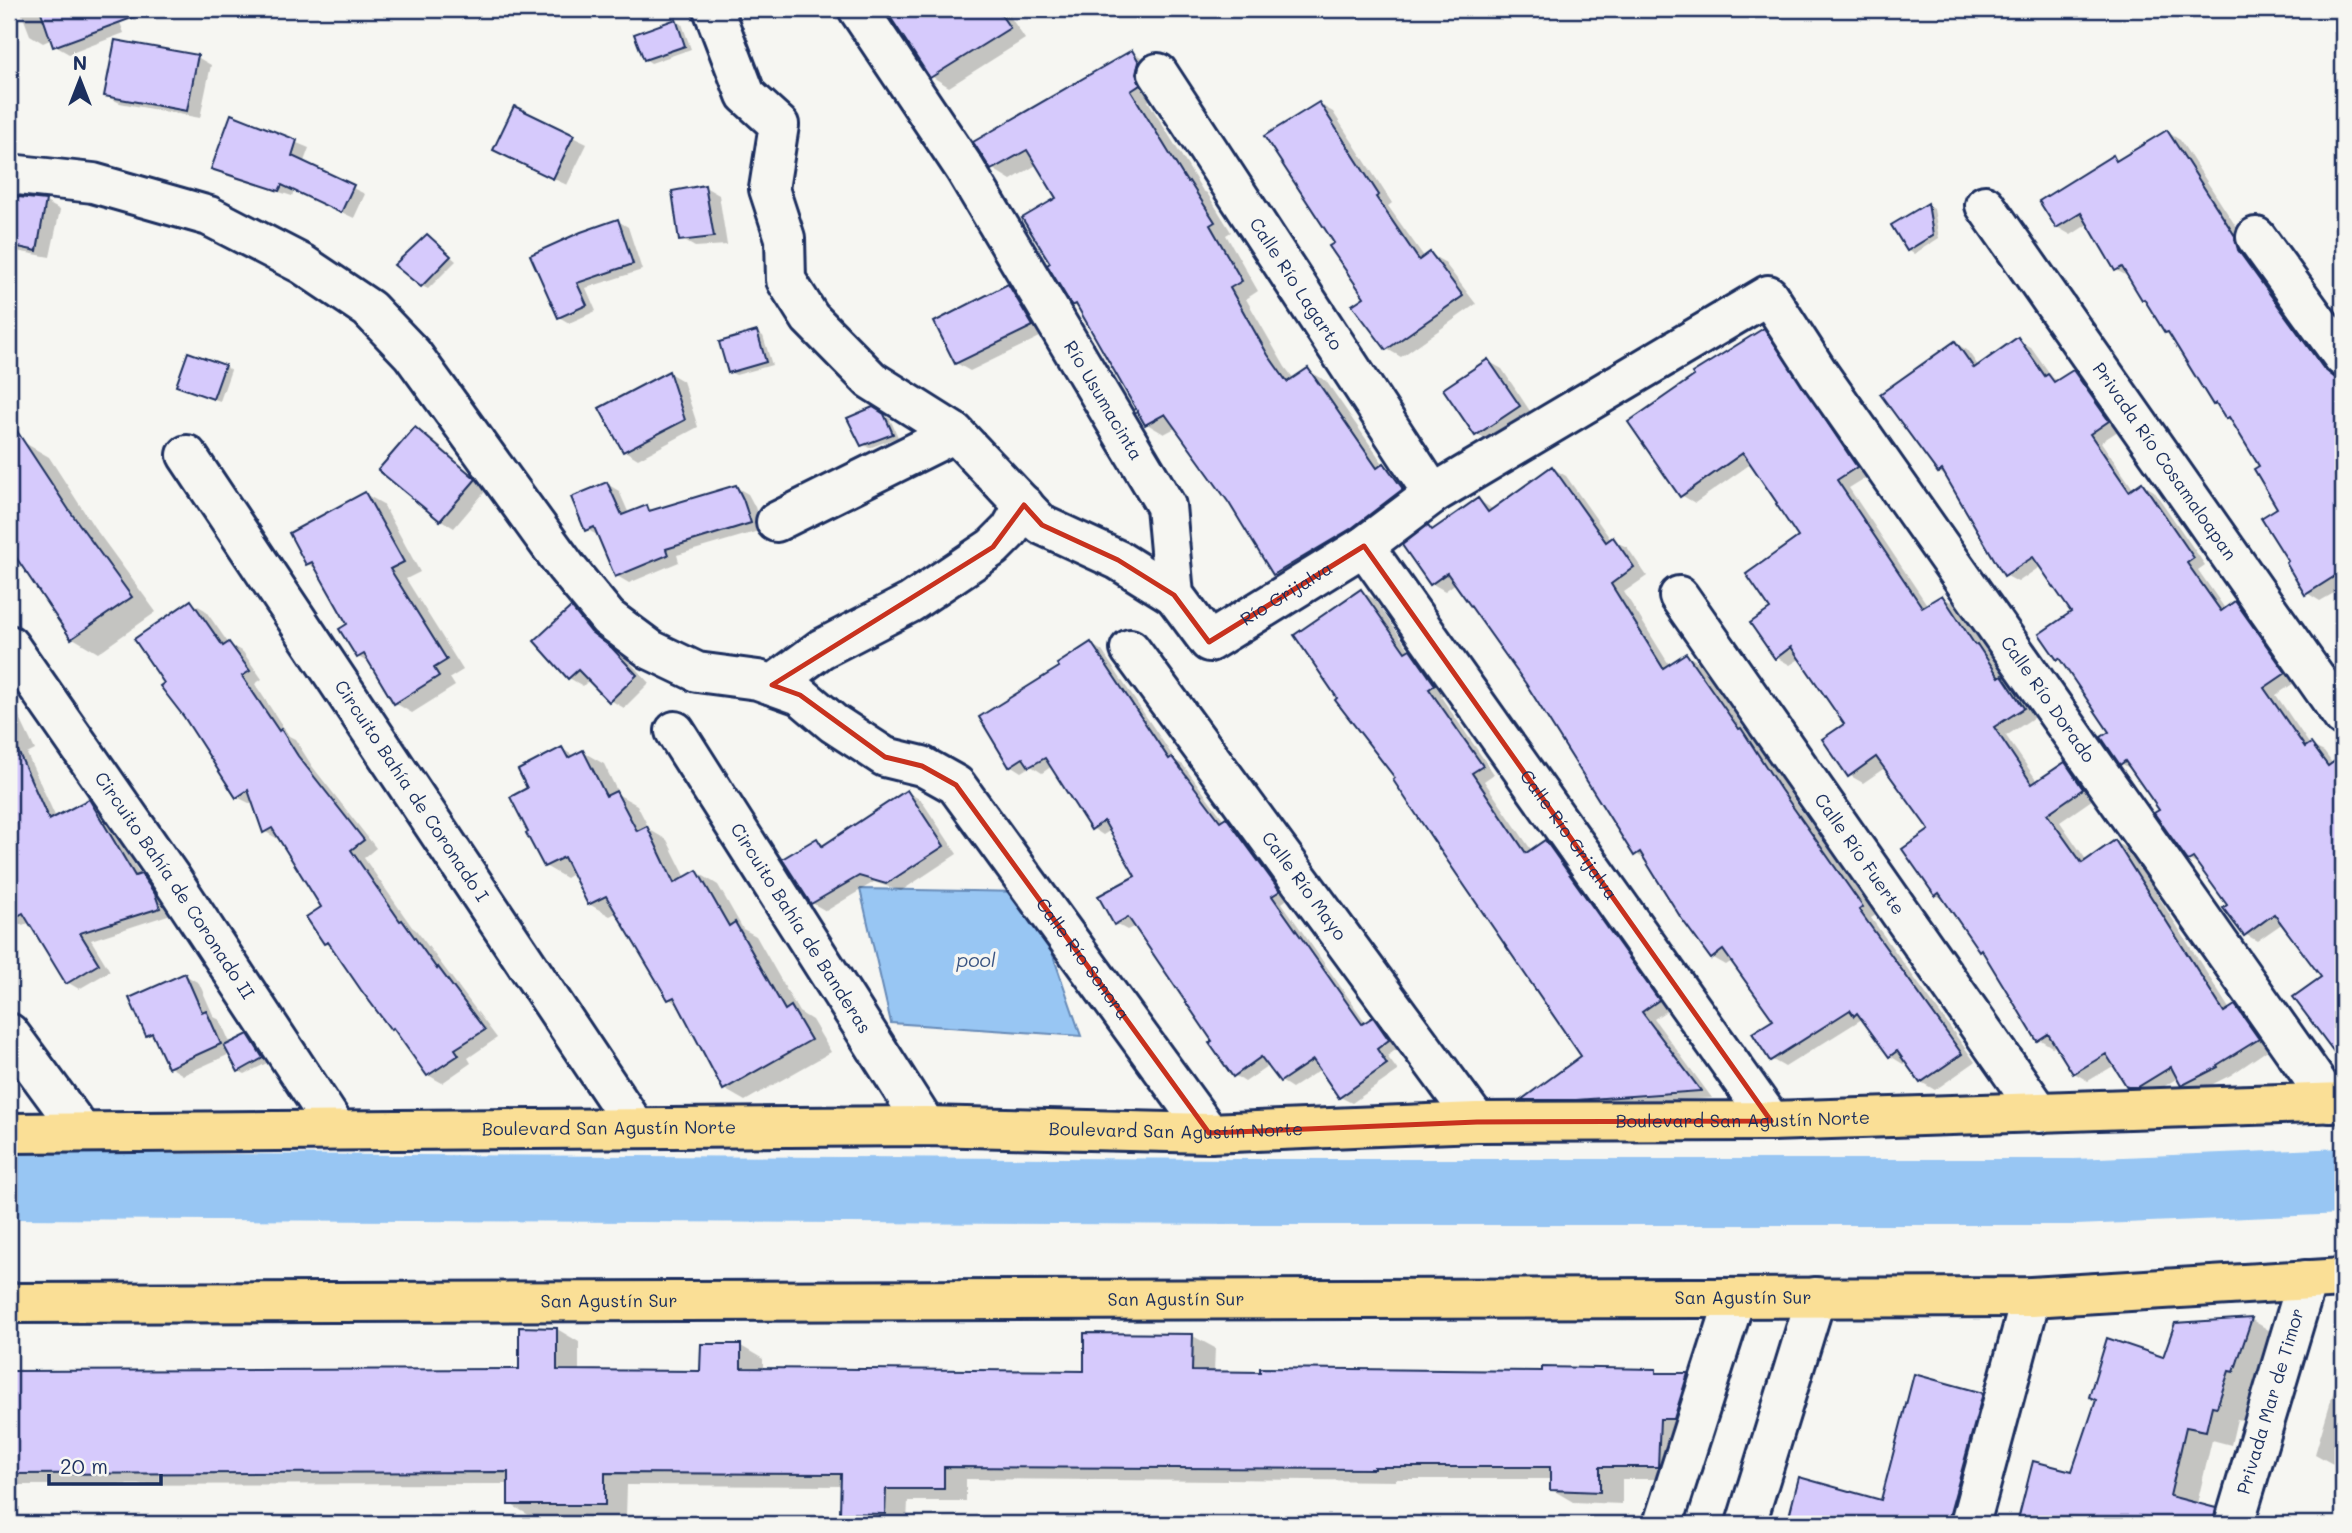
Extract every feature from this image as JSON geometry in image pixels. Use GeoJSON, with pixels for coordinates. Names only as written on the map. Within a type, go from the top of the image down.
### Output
{"type":"FeatureCollection","features":[{"type":"Feature","properties":{"kind":"main road","name":"Boulevard San Agustín Norte"},"geometry":{"type":"LineString","coordinates":[[9,1133],[926,1126],[1209,1133],[1477,1122],[1771,1121],[2337,1103]]}},
{"type":"Feature","properties":{"kind":"main road","name":"San Agustín Sur"},"geometry":{"type":"LineString","coordinates":[[9,1303],[2032,1297],[2325,1279]]}},
{"type":"Feature","properties":{"kind":"street"},"geometry":{"type":"LineString","coordinates":[[713,9],[746,94],[779,125],[769,189],[785,238],[786,280],[810,318],[871,380],[955,433],[1042,525],[1118,560],[1174,595]]}},
{"type":"Feature","properties":{"kind":"street","name":"Río Usumacinta"},"geometry":{"type":"LineString","coordinates":[[858,9],[965,169],[1166,506],[1174,595]]}},
{"type":"Feature","properties":{"kind":"street","name":"Calle Río Lagarto"},"geometry":{"type":"LineString","coordinates":[[1158,73],[1433,494]]}},
{"type":"Feature","properties":{"kind":"street"},"geometry":{"type":"LineString","coordinates":[[9,174],[93,183],[209,216],[302,264],[369,309],[412,354],[566,567],[608,618],[651,650],[697,672],[758,680],[772,685],[821,649],[910,603],[993,547],[1010,530],[1024,505]]}},
{"type":"Feature","properties":{"kind":"street","name":"Privada Río Cosamaloapan"},"geometry":{"type":"LineString","coordinates":[[1985,205],[2343,717]]}},
{"type":"Feature","properties":{"kind":"street"},"geometry":{"type":"LineString","coordinates":[[2256,237],[2343,357]]}},
{"type":"Feature","properties":{"kind":"street","name":"Río Grijalva"},"geometry":{"type":"LineString","coordinates":[[1174,595],[1209,642],[1364,546],[1433,494],[1768,295]]}},
{"type":"Feature","properties":{"kind":"street","name":"Calle Río Dorado"},"geometry":{"type":"LineString","coordinates":[[1768,295],[1819,374],[2337,1103]]}},
{"type":"Feature","properties":{"kind":"street"},"geometry":{"type":"LineString","coordinates":[[776,522],[955,433]]}},
{"type":"Feature","properties":{"kind":"street","name":"Circuito Bahía de Coronado I"},"geometry":{"type":"LineString","coordinates":[[187,455],[636,1128]]}},
{"type":"Feature","properties":{"kind":"street","name":"Calle Río Grijalva"},"geometry":{"type":"LineString","coordinates":[[1364,546],[1771,1121]]}},
{"type":"Feature","properties":{"kind":"street","name":"Calle Río Fuerte"},"geometry":{"type":"LineString","coordinates":[[1679,596],[2040,1113]]}},
{"type":"Feature","properties":{"kind":"street","name":"Circuito Bahía de Coronado II"},"geometry":{"type":"LineString","coordinates":[[9,645],[171,878],[337,1130]]}},
{"type":"Feature","properties":{"kind":"street","name":"Calle Río Mayo"},"geometry":{"type":"LineString","coordinates":[[1130,649],[1477,1122]]}},
{"type":"Feature","properties":{"kind":"street","name":"Calle Río Sonora"},"geometry":{"type":"LineString","coordinates":[[772,685],[800,695],[833,723],[885,757],[922,765],[956,785],[1209,1133]]}},
{"type":"Feature","properties":{"kind":"street","name":"Circuito Bahía de Banderas"},"geometry":{"type":"LineString","coordinates":[[675,731],[926,1126]]}},
{"type":"Feature","properties":{"kind":"street"},"geometry":{"type":"LineString","coordinates":[[9,1033],[81,1131]]}},
{"type":"Feature","properties":{"kind":"street","name":"Privada Mar de Timor"},"geometry":{"type":"LineString","coordinates":[[2234,1524],[2325,1279]]}},
{"type":"Feature","properties":{"kind":"street"},"geometry":{"type":"LineString","coordinates":[[1746,1524],[1816,1297]]}},
{"type":"Feature","properties":{"kind":"street"},"geometry":{"type":"LineString","coordinates":[[1970,1524],[2032,1297]]}},
{"type":"Feature","properties":{"kind":"street"},"geometry":{"type":"LineString","coordinates":[[1663,1524],[1735,1298]]}},
{"type":"Feature","properties":{"kind":"highlighted area"},"geometry":{"type":"Polygon","coordinates":[[[1024,505],[1042,525],[1118,560],[1174,595],[1209,642],[1364,546],[1771,1121],[1477,1122],[1209,1133],[956,785],[922,766],[885,757],[800,695],[772,685],[993,547],[1024,505]]]}},
{"type":"Feature","properties":{"kind":"water","name":"pool"},"geometry":{"type":"Polygon","coordinates":[[[860,889],[1031,892],[1081,1036],[891,1023],[860,889]]]}},
{"type":"Feature","properties":{"kind":"building"},"geometry":{"type":"Polygon","coordinates":[[[40,9],[148,9],[148,12],[53,47],[40,9]]]}},
{"type":"Feature","properties":{"kind":"building"},"geometry":{"type":"Polygon","coordinates":[[[885,9],[997,9],[1010,28],[930,78],[885,9]]]}},
{"type":"Feature","properties":{"kind":"building"},"geometry":{"type":"Polygon","coordinates":[[[676,19],[685,46],[644,60],[634,34],[676,19]]]}},
{"type":"Feature","properties":{"kind":"building"},"geometry":{"type":"Polygon","coordinates":[[[115,40],[198,55],[187,111],[104,96],[115,40]]]}},
{"type":"Feature","properties":{"kind":"building"},"geometry":{"type":"Polygon","coordinates":[[[1132,50],[1139,62],[1136,74],[1140,85],[1131,91],[1215,222],[1210,225],[1242,281],[1230,288],[1268,355],[1287,382],[1308,368],[1377,468],[1384,463],[1403,489],[1352,528],[1273,575],[1229,503],[1165,414],[1145,425],[1076,304],[1072,306],[1047,265],[1050,263],[1022,218],[1056,198],[1027,150],[991,170],[973,142],[1132,50]]]}},
{"type":"Feature","properties":{"kind":"building"},"geometry":{"type":"Polygon","coordinates":[[[1319,102],[1379,195],[1376,197],[1419,260],[1430,252],[1463,296],[1386,350],[1352,305],[1364,297],[1329,246],[1334,243],[1264,136],[1319,102]]]}},
{"type":"Feature","properties":{"kind":"building"},"geometry":{"type":"Polygon","coordinates":[[[514,106],[574,135],[553,179],[493,150],[514,106]]]}},
{"type":"Feature","properties":{"kind":"building"},"geometry":{"type":"Polygon","coordinates":[[[231,114],[297,140],[292,156],[354,185],[341,213],[282,185],[279,191],[211,169],[231,114]]]}},
{"type":"Feature","properties":{"kind":"building"},"geometry":{"type":"Polygon","coordinates":[[[2167,130],[2235,236],[2238,250],[2324,369],[2334,377],[2343,379],[2343,571],[2305,595],[2286,563],[2288,561],[2261,518],[2277,508],[2254,469],[2259,466],[2229,417],[2226,419],[2216,403],[2213,405],[2168,332],[2165,333],[2122,267],[2115,271],[2081,213],[2056,228],[2039,201],[2113,155],[2116,161],[2167,130]]]}},
{"type":"Feature","properties":{"kind":"building"},"geometry":{"type":"Polygon","coordinates":[[[705,185],[714,237],[679,241],[672,191],[705,185]]]}},
{"type":"Feature","properties":{"kind":"building"},"geometry":{"type":"Polygon","coordinates":[[[9,196],[46,200],[37,251],[9,245],[9,196]]]}},
{"type":"Feature","properties":{"kind":"building"},"geometry":{"type":"Polygon","coordinates":[[[1928,203],[1933,235],[1907,251],[1891,225],[1928,203]]]}},
{"type":"Feature","properties":{"kind":"building"},"geometry":{"type":"Polygon","coordinates":[[[618,219],[633,264],[577,283],[587,305],[558,318],[530,255],[618,219]]]}},
{"type":"Feature","properties":{"kind":"building"},"geometry":{"type":"Polygon","coordinates":[[[427,234],[451,256],[421,287],[394,265],[427,234]]]}},
{"type":"Feature","properties":{"kind":"building"},"geometry":{"type":"Polygon","coordinates":[[[1008,284],[1033,326],[955,364],[934,322],[1008,284]]]}},
{"type":"Feature","properties":{"kind":"building"},"geometry":{"type":"Polygon","coordinates":[[[1764,328],[1857,467],[1837,480],[1922,607],[1942,595],[1975,645],[1977,644],[1999,677],[2002,675],[2024,708],[1994,727],[2032,784],[2065,762],[2083,789],[2047,814],[2082,863],[2115,840],[2224,1012],[2235,1005],[2259,1039],[2217,1065],[2218,1067],[2181,1086],[2171,1067],[2138,1087],[2127,1087],[2106,1054],[2073,1074],[2048,1034],[2037,1041],[1981,949],[1979,951],[1939,893],[1935,896],[1902,849],[1929,830],[1876,757],[1848,777],[1822,739],[1844,724],[1791,647],[1775,659],[1750,623],[1770,609],[1746,574],[1798,537],[1743,453],[1680,497],[1628,422],[1694,376],[1692,373],[1764,328]]]}},
{"type":"Feature","properties":{"kind":"building"},"geometry":{"type":"Polygon","coordinates":[[[757,331],[766,362],[728,373],[719,342],[757,331]]]}},
{"type":"Feature","properties":{"kind":"building"},"geometry":{"type":"Polygon","coordinates":[[[2018,337],[2045,376],[2048,374],[2054,382],[2073,370],[2109,421],[2090,434],[2129,491],[2142,482],[2194,558],[2187,563],[2221,611],[2235,601],[2286,673],[2264,688],[2305,747],[2311,743],[2328,766],[2343,755],[2343,1064],[2293,997],[2321,977],[2274,914],[2244,936],[2223,908],[2227,905],[2193,858],[2188,861],[2154,813],[2159,810],[2125,761],[2120,765],[2101,737],[2109,732],[2059,658],[2057,660],[2039,634],[2071,612],[2033,557],[2004,576],[1942,470],[1938,473],[1880,394],[1955,341],[1974,368],[2018,337]]]}},
{"type":"Feature","properties":{"kind":"building"},"geometry":{"type":"Polygon","coordinates":[[[188,352],[225,365],[213,399],[176,386],[188,352]]]}},
{"type":"Feature","properties":{"kind":"building"},"geometry":{"type":"Polygon","coordinates":[[[1488,359],[1520,406],[1475,436],[1443,389],[1488,359]]]}},
{"type":"Feature","properties":{"kind":"building"},"geometry":{"type":"Polygon","coordinates":[[[669,371],[685,420],[623,452],[599,408],[669,371]]]}},
{"type":"Feature","properties":{"kind":"building"},"geometry":{"type":"Polygon","coordinates":[[[873,407],[884,414],[893,434],[861,446],[847,418],[873,407]]]}},
{"type":"Feature","properties":{"kind":"building"},"geometry":{"type":"Polygon","coordinates":[[[9,419],[69,510],[132,597],[71,639],[9,547],[9,419]]]}},
{"type":"Feature","properties":{"kind":"building"},"geometry":{"type":"Polygon","coordinates":[[[415,427],[476,479],[440,521],[378,470],[415,427]]]}},
{"type":"Feature","properties":{"kind":"building"},"geometry":{"type":"Polygon","coordinates":[[[1552,466],[1606,542],[1613,537],[1634,567],[1611,584],[1663,668],[1686,653],[1739,729],[1741,728],[1863,907],[1859,910],[1962,1054],[1920,1083],[1897,1051],[1889,1057],[1857,1013],[1854,1016],[1850,1010],[1770,1061],[1752,1033],[1773,1020],[1723,950],[1711,959],[1681,918],[1640,852],[1634,856],[1526,684],[1447,573],[1430,585],[1402,545],[1428,525],[1432,530],[1478,498],[1488,512],[1552,466]]]}},
{"type":"Feature","properties":{"kind":"building"},"geometry":{"type":"Polygon","coordinates":[[[607,482],[622,515],[647,505],[649,511],[736,485],[751,523],[666,549],[668,555],[615,577],[594,527],[585,531],[571,497],[607,482]]]}},
{"type":"Feature","properties":{"kind":"building"},"geometry":{"type":"Polygon","coordinates":[[[365,492],[404,562],[390,569],[447,660],[434,668],[439,676],[394,704],[364,654],[357,658],[339,629],[347,624],[312,562],[306,565],[289,533],[365,492]]]}},
{"type":"Feature","properties":{"kind":"building"},"geometry":{"type":"Polygon","coordinates":[[[1361,589],[1405,652],[1410,649],[1435,685],[1429,689],[1483,766],[1472,773],[1526,853],[1545,840],[1659,1000],[1642,1012],[1701,1091],[1576,1100],[1521,1100],[1581,1056],[1393,780],[1395,778],[1335,700],[1337,698],[1294,635],[1361,589]]]}},
{"type":"Feature","properties":{"kind":"building"},"geometry":{"type":"Polygon","coordinates":[[[191,600],[223,646],[229,642],[250,671],[242,676],[279,731],[281,729],[298,756],[364,840],[351,850],[400,921],[402,920],[485,1030],[455,1049],[459,1055],[427,1076],[328,942],[324,944],[306,917],[321,907],[272,828],[263,833],[248,790],[236,798],[184,717],[160,686],[164,683],[134,639],[191,600]]]}},
{"type":"Feature","properties":{"kind":"building"},"geometry":{"type":"Polygon","coordinates":[[[571,607],[591,632],[612,648],[637,675],[609,702],[578,670],[568,679],[534,641],[571,607]]]}},
{"type":"Feature","properties":{"kind":"building"},"geometry":{"type":"Polygon","coordinates":[[[1091,642],[1169,759],[1172,757],[1220,821],[1226,817],[1280,891],[1272,896],[1362,1024],[1373,1017],[1389,1040],[1377,1049],[1387,1064],[1339,1098],[1313,1060],[1280,1082],[1261,1057],[1233,1077],[1209,1043],[1212,1041],[1128,917],[1114,925],[1098,896],[1135,876],[1104,821],[1091,830],[1045,758],[1029,767],[1023,758],[1009,767],[979,717],[1059,667],[1057,664],[1091,642]]]}},
{"type":"Feature","properties":{"kind":"building"},"geometry":{"type":"Polygon","coordinates":[[[9,731],[49,820],[89,799],[135,876],[141,874],[155,894],[160,908],[80,933],[99,964],[66,984],[23,913],[9,921],[9,731]]]}},
{"type":"Feature","properties":{"kind":"building"},"geometry":{"type":"Polygon","coordinates":[[[562,747],[568,758],[583,750],[606,796],[616,791],[637,831],[647,826],[674,883],[697,870],[729,926],[735,922],[785,1010],[791,1006],[811,1040],[723,1090],[674,997],[668,1000],[606,896],[588,905],[564,857],[544,867],[526,833],[528,832],[510,797],[527,788],[518,770],[562,747]]]}},
{"type":"Feature","properties":{"kind":"building"},"geometry":{"type":"Polygon","coordinates":[[[907,790],[944,846],[886,884],[859,876],[811,904],[782,859],[817,838],[822,846],[907,790]]]}},
{"type":"Feature","properties":{"kind":"building"},"geometry":{"type":"Polygon","coordinates":[[[185,973],[202,1012],[206,1010],[221,1044],[168,1068],[152,1033],[146,1036],[129,998],[185,973]]]}},
{"type":"Feature","properties":{"kind":"building"},"geometry":{"type":"Polygon","coordinates":[[[248,1034],[263,1058],[238,1072],[224,1046],[248,1034]]]}},
{"type":"Feature","properties":{"kind":"building"},"geometry":{"type":"Polygon","coordinates":[[[2252,1318],[2234,1372],[2229,1371],[2217,1407],[2212,1406],[2206,1431],[2186,1427],[2170,1496],[2216,1508],[2213,1524],[2017,1524],[2033,1461],[2072,1471],[2096,1400],[2089,1397],[2107,1338],[2163,1357],[2175,1323],[2252,1318]]]}},
{"type":"Feature","properties":{"kind":"building"},"geometry":{"type":"Polygon","coordinates":[[[519,1327],[557,1328],[557,1370],[700,1371],[701,1344],[741,1344],[741,1368],[1084,1371],[1084,1333],[1193,1334],[1192,1371],[1260,1372],[1260,1368],[1542,1371],[1542,1367],[1656,1369],[1656,1373],[1688,1373],[1674,1419],[1660,1419],[1658,1467],[1600,1467],[1600,1492],[1550,1490],[1550,1467],[944,1467],[944,1489],[886,1489],[885,1514],[840,1513],[841,1474],[605,1473],[605,1505],[508,1505],[508,1472],[9,1474],[9,1371],[519,1369],[519,1327]]]}},
{"type":"Feature","properties":{"kind":"building"},"geometry":{"type":"Polygon","coordinates":[[[1914,1374],[1983,1393],[1947,1524],[1804,1524],[1788,1520],[1799,1477],[1881,1500],[1914,1374]]]}},
{"type":"Feature","properties":{"kind":"waterway"},"geometry":{"type":"LineString","coordinates":[[9,1186],[1251,1192],[2075,1192],[2343,1181]]}}]}
